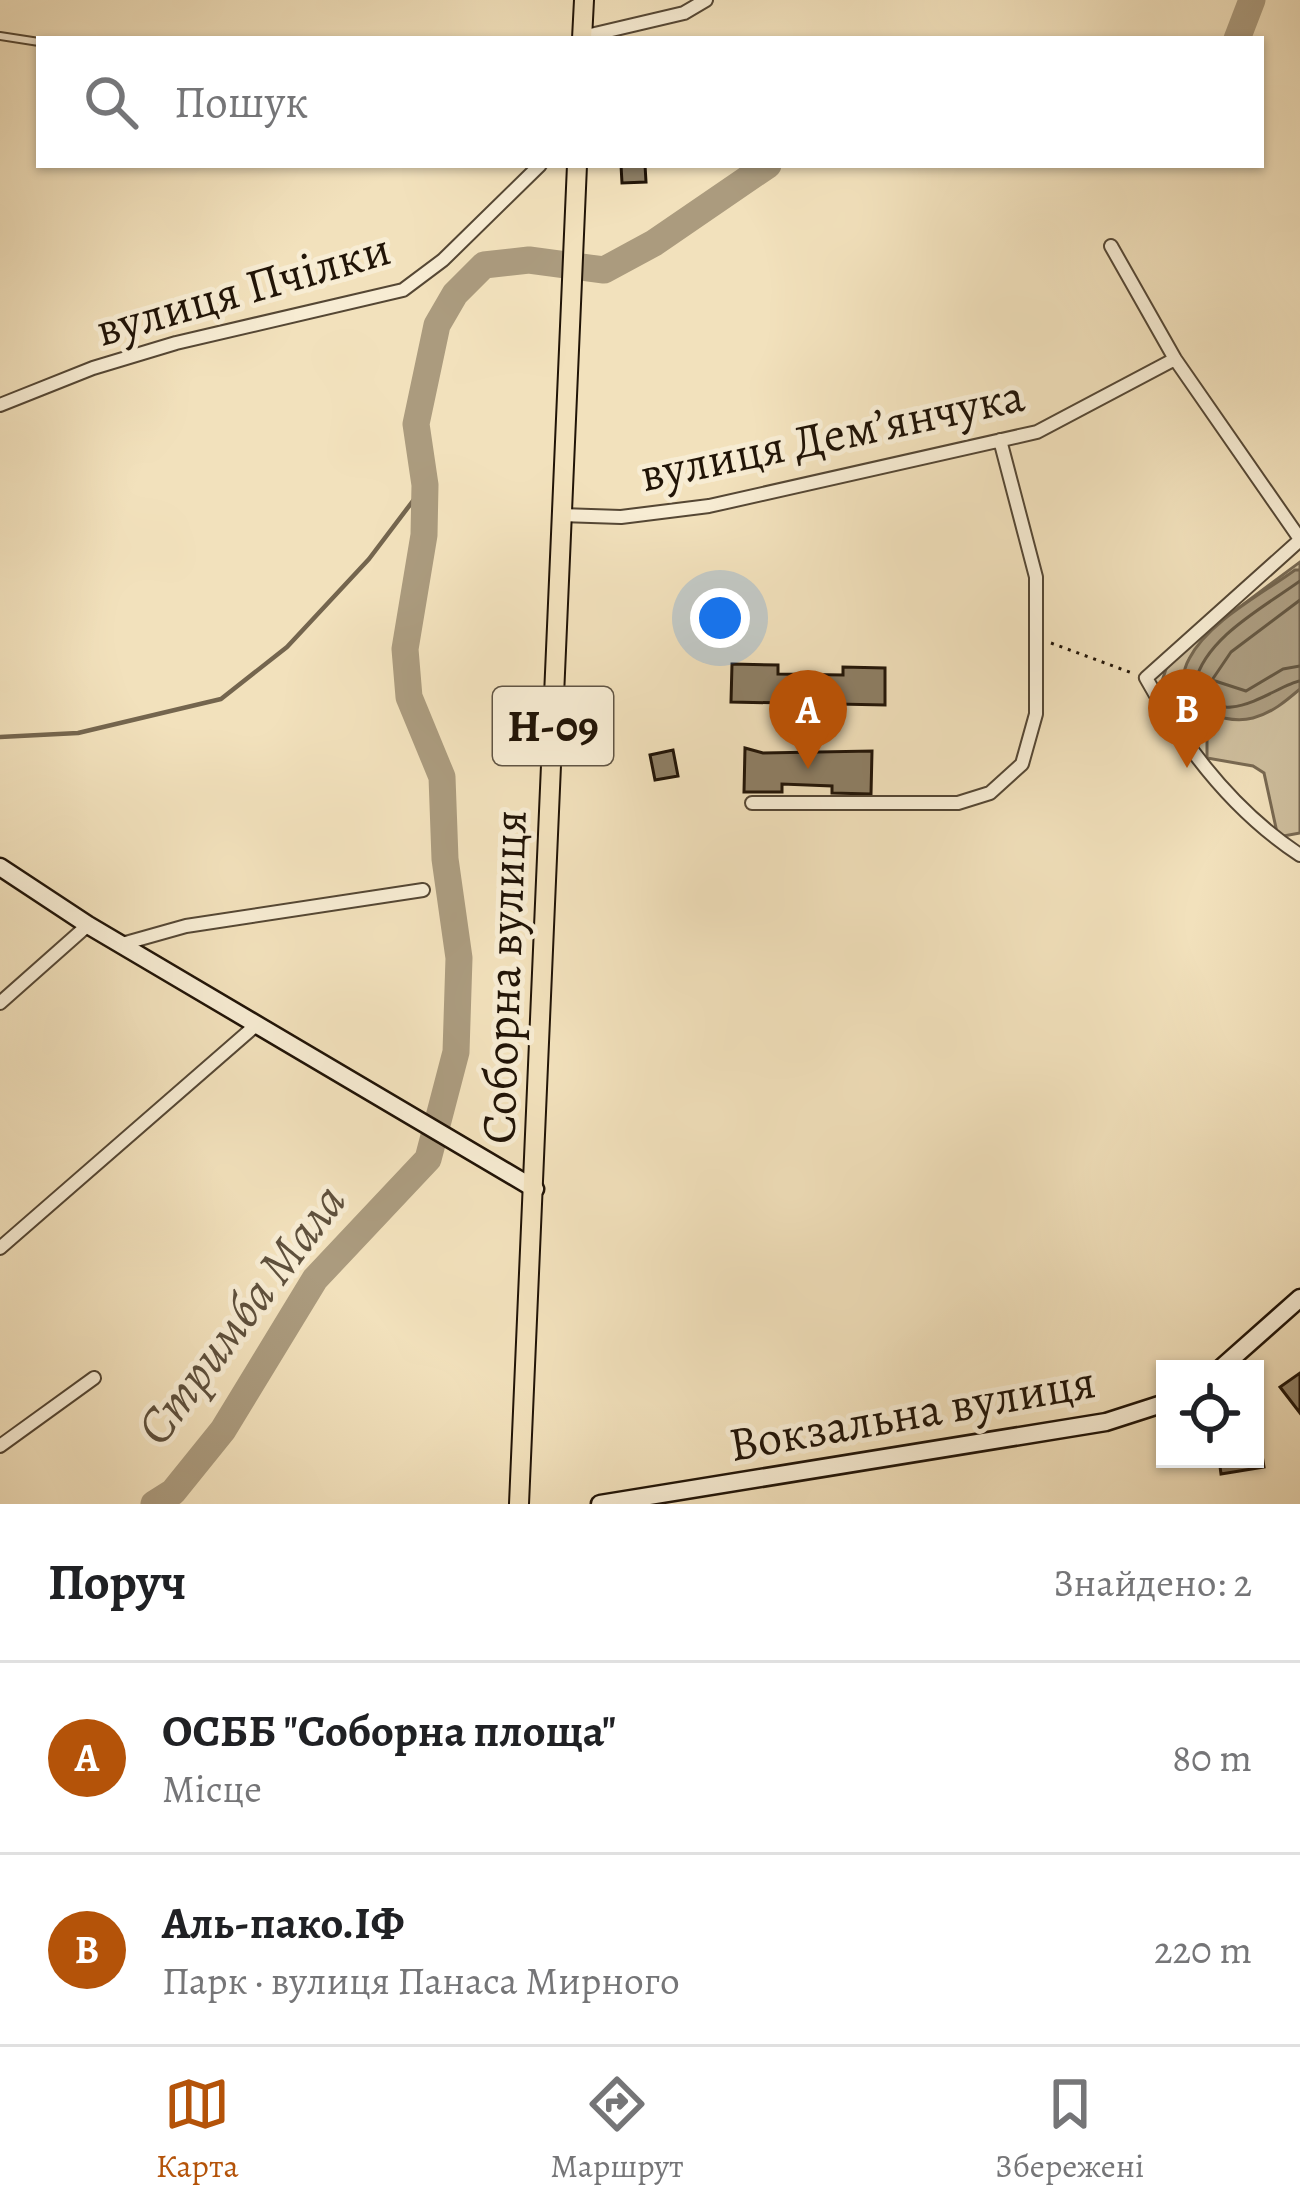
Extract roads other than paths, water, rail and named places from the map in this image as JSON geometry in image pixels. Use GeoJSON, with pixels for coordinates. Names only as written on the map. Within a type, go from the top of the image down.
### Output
{"type":"FeatureCollection","features":[{"type":"Feature","properties":{"kind":"main road"},"geometry":{"type":"LineString","coordinates":[[582,36],[584,0]]}},
{"type":"Feature","properties":{"kind":"main road","name":"Соборна вулиця"},"geometry":{"type":"LineString","coordinates":[[519,1504],[577,168]]}},
{"type":"Feature","properties":{"kind":"main road"},"geometry":{"type":"LineString","coordinates":[[0,867],[88,926],[535,1189]]}},
{"type":"Feature","properties":{"kind":"main road"},"geometry":{"type":"LineString","coordinates":[[1230,1360],[1300,1298]]}},
{"type":"Feature","properties":{"kind":"main road","name":"Вокзальна вулиця"},"geometry":{"type":"LineString","coordinates":[[600,1504],[1106,1422],[1156,1406]]}},
{"type":"Feature","properties":{"kind":"street"},"geometry":{"type":"LineString","coordinates":[[590,36],[684,13],[706,0]]}},
{"type":"Feature","properties":{"kind":"street","name":"вулиця Пчілки"},"geometry":{"type":"LineString","coordinates":[[0,405],[176,343],[403,290],[443,260],[537,168]]}},
{"type":"Feature","properties":{"kind":"street"},"geometry":{"type":"LineString","coordinates":[[1111,246],[1175,359],[1300,539],[1146,678],[1174,728],[1228,794],[1260,828],[1300,855]]}},
{"type":"Feature","properties":{"kind":"street","name":"вулиця Демʼянчука"},"geometry":{"type":"LineString","coordinates":[[561,515],[621,517],[709,506],[1036,432],[1175,359]]}},
{"type":"Feature","properties":{"kind":"street"},"geometry":{"type":"LineString","coordinates":[[752,803],[912,806],[990,793],[1027,752],[1036,714],[1036,577],[1000,440]]}},
{"type":"Feature","properties":{"kind":"street"},"geometry":{"type":"LineString","coordinates":[[122,944],[186,926],[423,890]]}},
{"type":"Feature","properties":{"kind":"street"},"geometry":{"type":"LineString","coordinates":[[0,1003],[88,926]]}},
{"type":"Feature","properties":{"kind":"street"},"geometry":{"type":"LineString","coordinates":[[0,1248],[255,1026]]}},
{"type":"Feature","properties":{"kind":"street"},"geometry":{"type":"LineString","coordinates":[[0,1446],[94,1378]]}},
{"type":"Feature","properties":{"kind":"lane"},"geometry":{"type":"LineString","coordinates":[[0,36],[36,42]]}},
{"type":"Feature","properties":{"kind":"water"},"geometry":{"type":"Polygon","coordinates":[[[1300,570],[1300,689],[1273,710],[1253,718],[1225,718],[1200,707],[1190,698],[1184,673],[1198,646],[1222,621],[1300,570]]]}},
{"type":"Feature","properties":{"kind":"waterway"},"geometry":{"type":"LineString","coordinates":[[1238,36],[1252,0]]}},
{"type":"Feature","properties":{"kind":"waterway","name":"Стримба Мала"},"geometry":{"type":"LineString","coordinates":[[154,1504],[173,1492],[223,1430],[315,1279],[428,1159],[456,1052],[459,958],[445,859],[442,777],[409,697],[405,649],[424,535],[425,485],[416,424],[437,325],[455,294],[484,265],[529,260],[604,270],[654,243],[764,168]]}},
{"type":"Feature","properties":{"kind":"waterway"},"geometry":{"type":"LineString","coordinates":[[0,737],[78,733],[221,699],[287,647],[369,559],[425,485]]}},
{"type":"Feature","properties":{"kind":"place","name":"Аль-пако.ІФ"},"geometry":{"type":"Point","coordinates":[1187,768]}},
{"type":"Feature","properties":{"kind":"place","name":"ОСББ \"Соборна площа\""},"geometry":{"type":"Point","coordinates":[808,769]}}]}
